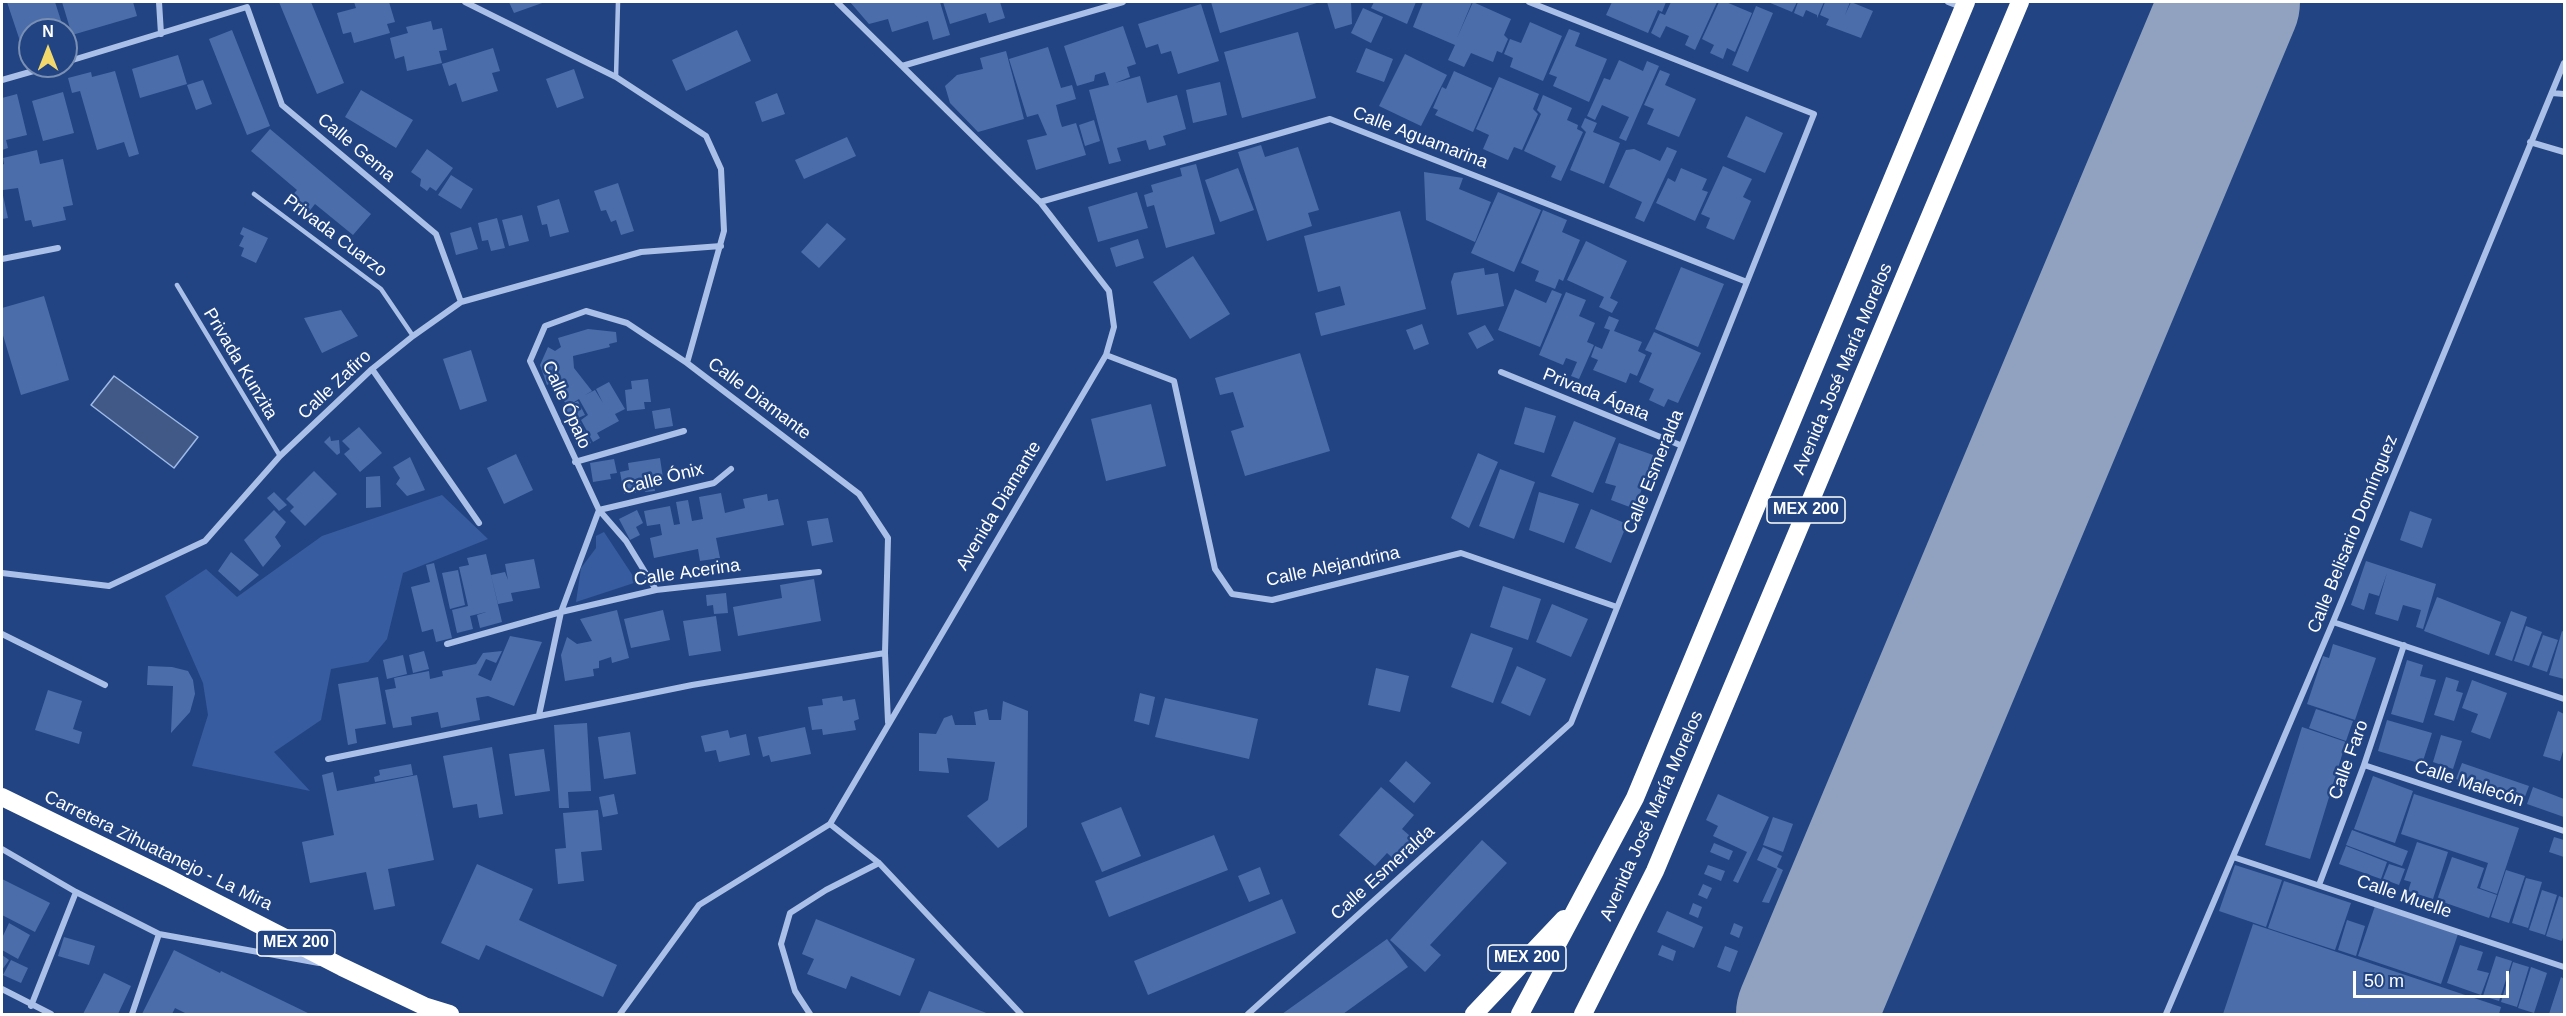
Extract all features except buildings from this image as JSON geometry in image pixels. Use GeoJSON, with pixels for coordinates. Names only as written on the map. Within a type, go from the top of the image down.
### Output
{"type":"FeatureCollection","features":[{"type":"Feature","properties":{"kind":"highway","name":"Avenida José María Morelos"},"geometry":{"type":"LineString","coordinates":[[1583,1014],[1655,871],[2020,2]]}},
{"type":"Feature","properties":{"kind":"highway","name":"Avenida José María Morelos"},"geometry":{"type":"LineString","coordinates":[[1580,902],[1635,798],[1959,4]]}},
{"type":"Feature","properties":{"kind":"highway","name":"Carretera Zihuatanejo - La Mira"},"geometry":{"type":"LineString","coordinates":[[2,797],[430,1010]]}},
{"type":"Feature","properties":{"kind":"highway","name":"MEX 200"},"geometry":{"type":"LineString","coordinates":[[1474,1014],[1580,902]]}},
{"type":"Feature","properties":{"kind":"highway","name":"MEX 200"},"geometry":{"type":"LineString","coordinates":[[1520,1014],[1580,902]]}},
{"type":"Feature","properties":{"kind":"highway","name":"MEX 200"},"geometry":{"type":"LineString","coordinates":[[430,1010],[450,1014]]}},
{"type":"Feature","properties":{"kind":"street"},"geometry":{"type":"LineString","coordinates":[[78,58],[161,34],[159,2]]}},
{"type":"Feature","properties":{"kind":"street","name":"Calle Diamante"},"geometry":{"type":"LineString","coordinates":[[465,2],[616,77],[706,136],[721,169],[724,231],[687,363],[859,494],[888,538],[885,653],[888,722]]}},
{"type":"Feature","properties":{"kind":"street","name":"Avenida Diamante"},"geometry":{"type":"LineString","coordinates":[[620,1014],[699,905],[830,824],[1106,355],[1114,327],[1109,291],[1040,202],[837,2]]}},
{"type":"Feature","properties":{"kind":"street"},"geometry":{"type":"LineString","coordinates":[[902,66],[1123,2]]}},
{"type":"Feature","properties":{"kind":"street","name":"Calle Esmeralda"},"geometry":{"type":"LineString","coordinates":[[1248,1014],[1571,723],[1814,114],[1529,2]]}},
{"type":"Feature","properties":{"kind":"street","name":"Calle Gema"},"geometry":{"type":"LineString","coordinates":[[161,34],[247,7],[282,105],[436,234],[460,302]]}},
{"type":"Feature","properties":{"kind":"street","name":"Calle Belisario Domínguez"},"geometry":{"type":"LineString","coordinates":[[2166,1014],[2333,622],[2530,142],[2565,63]]}},
{"type":"Feature","properties":{"kind":"street"},"geometry":{"type":"LineString","coordinates":[[2,80],[18,75]]}},
{"type":"Feature","properties":{"kind":"street"},"geometry":{"type":"LineString","coordinates":[[2552,93],[2565,94]]}},
{"type":"Feature","properties":{"kind":"street","name":"Calle Aguamarina"},"geometry":{"type":"LineString","coordinates":[[1040,202],[1330,119],[1747,282]]}},
{"type":"Feature","properties":{"kind":"street"},"geometry":{"type":"LineString","coordinates":[[2530,142],[2565,152]]}},
{"type":"Feature","properties":{"kind":"street","name":"Calle Zafiro"},"geometry":{"type":"LineString","coordinates":[[2,573],[109,586],[205,541],[280,456],[372,369],[460,302],[641,252],[721,246]]}},
{"type":"Feature","properties":{"kind":"street"},"geometry":{"type":"LineString","coordinates":[[2,259],[58,248]]}},
{"type":"Feature","properties":{"kind":"street","name":"Calle Ópalo"},"geometry":{"type":"LineString","coordinates":[[656,590],[626,541],[599,510],[530,361],[544,326],[586,311],[627,323],[687,363]]}},
{"type":"Feature","properties":{"kind":"street","name":"Calle Alejandrina"},"geometry":{"type":"LineString","coordinates":[[1106,355],[1174,381],[1215,569],[1232,594],[1272,600],[1461,553],[1617,607]]}},
{"type":"Feature","properties":{"kind":"street"},"geometry":{"type":"LineString","coordinates":[[372,369],[479,523]]}},
{"type":"Feature","properties":{"kind":"street","name":"Privada Ágata"},"geometry":{"type":"LineString","coordinates":[[1501,372],[1680,445]]}},
{"type":"Feature","properties":{"kind":"street"},"geometry":{"type":"LineString","coordinates":[[575,462],[684,431]]}},
{"type":"Feature","properties":{"kind":"street","name":"Calle Ónix"},"geometry":{"type":"LineString","coordinates":[[599,510],[714,483],[731,470]]}},
{"type":"Feature","properties":{"kind":"street"},"geometry":{"type":"LineString","coordinates":[[539,715],[561,612],[599,510]]}},
{"type":"Feature","properties":{"kind":"street","name":"Calle Acerina"},"geometry":{"type":"LineString","coordinates":[[447,644],[561,612],[656,590],[819,572]]}},
{"type":"Feature","properties":{"kind":"street"},"geometry":{"type":"LineString","coordinates":[[2333,622],[2565,699]]}},
{"type":"Feature","properties":{"kind":"street"},"geometry":{"type":"LineString","coordinates":[[2,634],[105,685]]}},
{"type":"Feature","properties":{"kind":"street","name":"Calle Faro"},"geometry":{"type":"LineString","coordinates":[[2319,885],[2364,765],[2404,645]]}},
{"type":"Feature","properties":{"kind":"street"},"geometry":{"type":"LineString","coordinates":[[328,759],[692,685],[885,653]]}},
{"type":"Feature","properties":{"kind":"street","name":"Calle Malecón"},"geometry":{"type":"LineString","coordinates":[[2364,765],[2565,831]]}},
{"type":"Feature","properties":{"kind":"street"},"geometry":{"type":"LineString","coordinates":[[830,824],[879,863],[1021,1014]]}},
{"type":"Feature","properties":{"kind":"street"},"geometry":{"type":"LineString","coordinates":[[2,849],[76,892],[159,934],[342,967]]}},
{"type":"Feature","properties":{"kind":"street","name":"Calle Muelle"},"geometry":{"type":"LineString","coordinates":[[2233,857],[2565,967]]}},
{"type":"Feature","properties":{"kind":"street"},"geometry":{"type":"LineString","coordinates":[[810,1014],[795,991],[781,944],[790,913],[826,890],[879,863]]}},
{"type":"Feature","properties":{"kind":"street"},"geometry":{"type":"LineString","coordinates":[[31,1006],[76,892]]}},
{"type":"Feature","properties":{"kind":"street"},"geometry":{"type":"LineString","coordinates":[[132,1014],[159,934]]}},
{"type":"Feature","properties":{"kind":"street"},"geometry":{"type":"LineString","coordinates":[[2,989],[31,1006],[51,1014]]}},
{"type":"Feature","properties":{"kind":"lane"},"geometry":{"type":"LineString","coordinates":[[616,77],[618,2]]}},
{"type":"Feature","properties":{"kind":"lane","name":"Privada Cuarzo"},"geometry":{"type":"LineString","coordinates":[[254,194],[381,290],[413,336]]}},
{"type":"Feature","properties":{"kind":"lane","name":"Privada Kunzita"},"geometry":{"type":"LineString","coordinates":[[177,285],[280,456]]}},
{"type":"Feature","properties":{"kind":"shaded area"},"geometry":{"type":"Polygon","coordinates":[[[114,376],[198,437],[174,468],[91,405],[114,376]]]}},
{"type":"Feature","properties":{"kind":"shaded area"},"geometry":{"type":"Polygon","coordinates":[[[442,495],[488,539],[403,573],[387,639],[368,662],[331,669],[321,720],[274,752],[310,791],[192,766],[208,715],[203,683],[165,596],[206,569],[237,597],[322,536],[442,495]]]}},
{"type":"Feature","properties":{"kind":"shaded area"},"geometry":{"type":"Polygon","coordinates":[[[604,532],[637,582],[576,602],[581,568],[596,548],[596,536],[604,532]]]}},
{"type":"Feature","properties":{"kind":"runway"},"geometry":{"type":"LineString","coordinates":[[1806,1014],[2230,2]]}}]}
